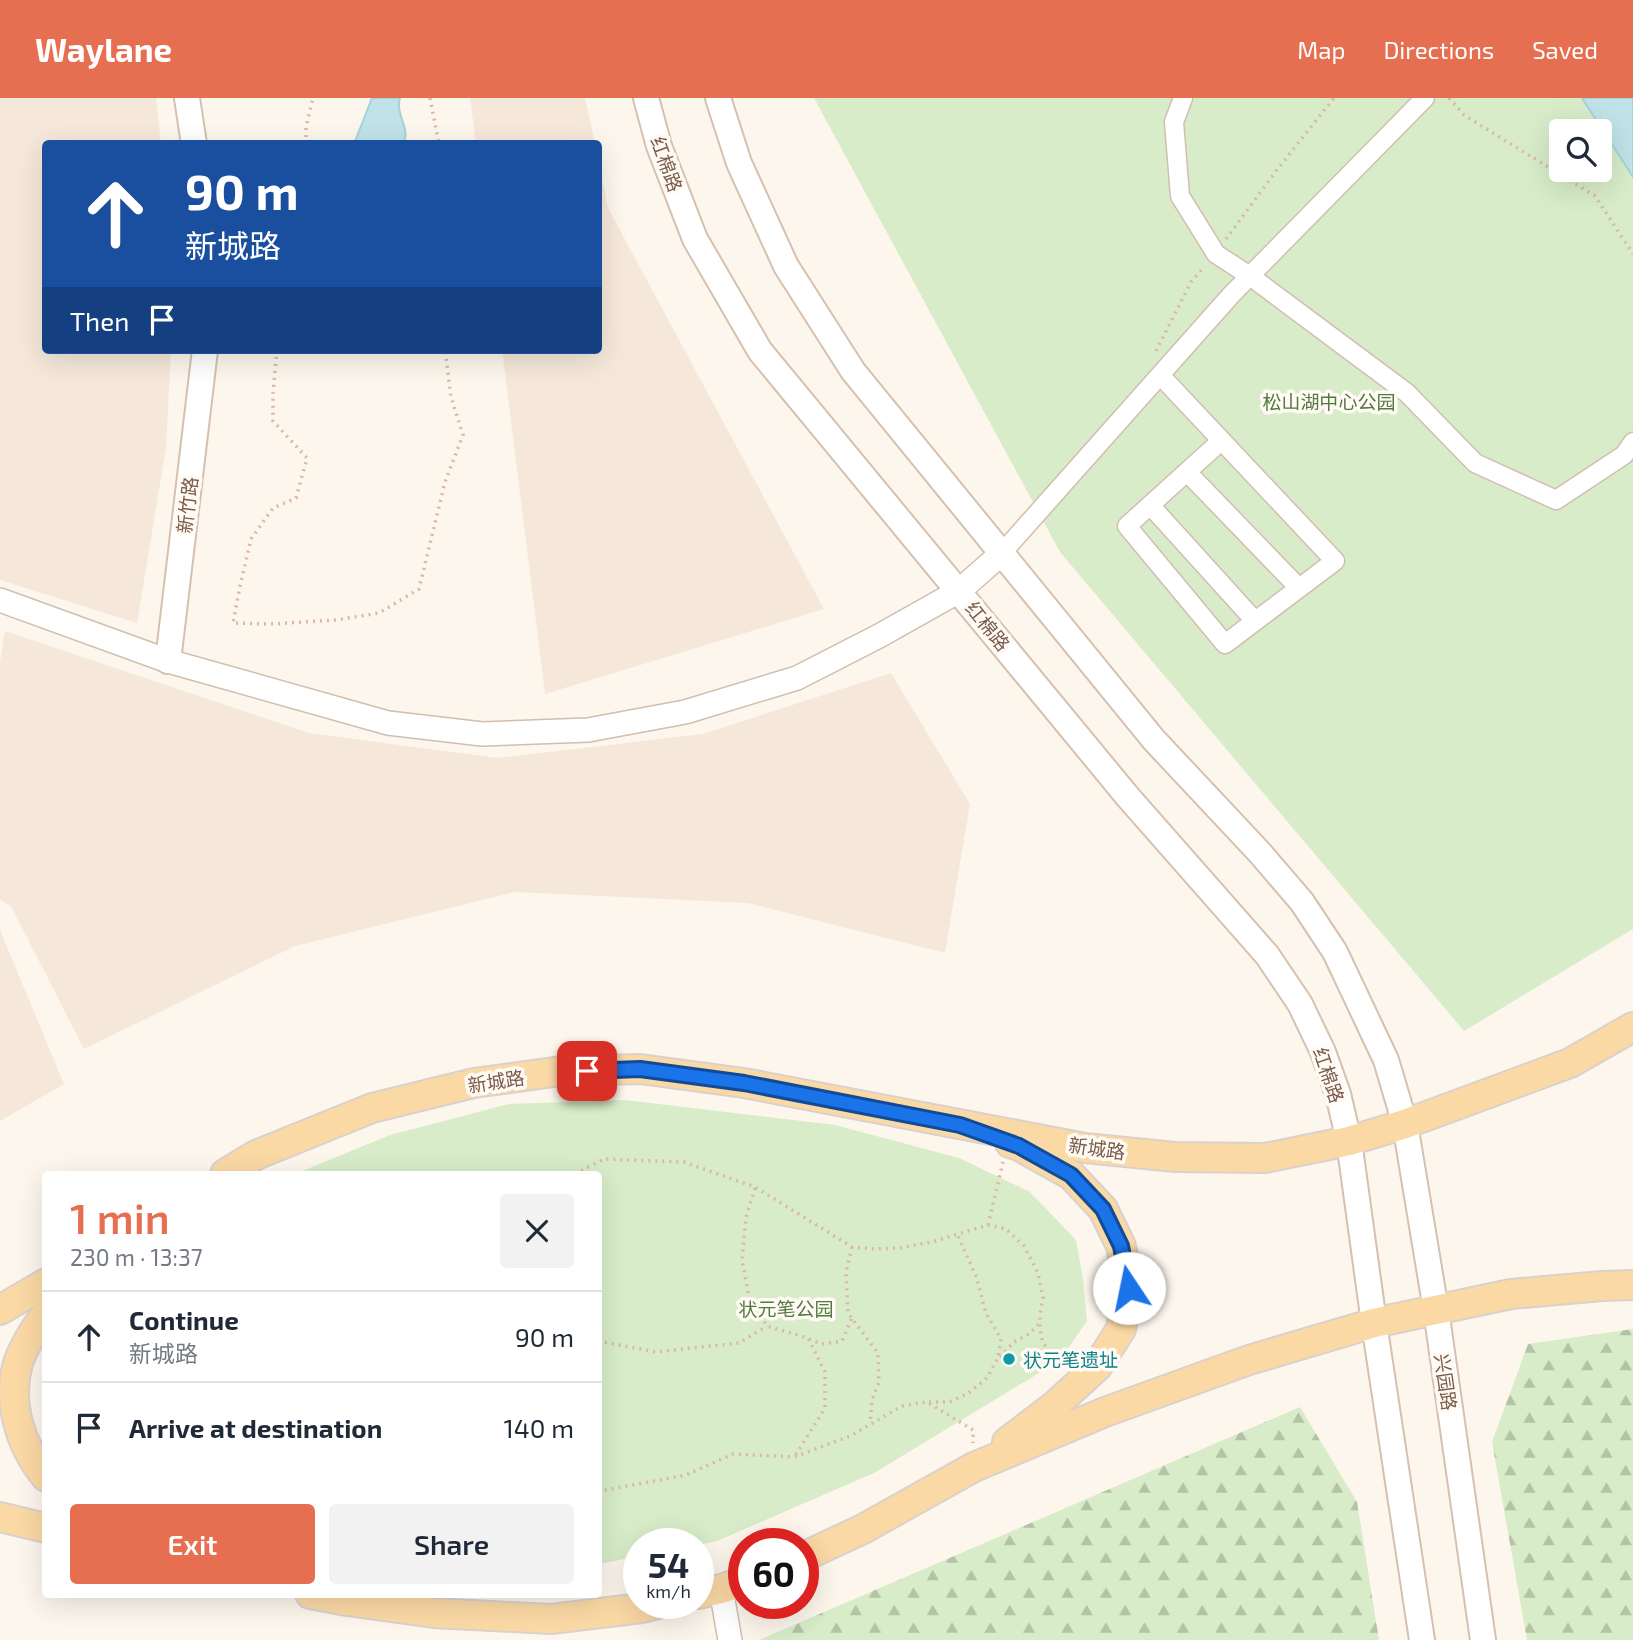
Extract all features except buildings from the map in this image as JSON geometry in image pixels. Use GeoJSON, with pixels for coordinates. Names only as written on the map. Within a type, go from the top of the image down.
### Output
{"type":"FeatureCollection","features":[{"type":"Feature","properties":{"kind":"main road"},"geometry":{"type":"LineString","coordinates":[[187,98],[193,140]]}},
{"type":"Feature","properties":{"kind":"main road","name":"红棉路"},"geometry":{"type":"LineString","coordinates":[[646,98],[659,146],[695,239],[760,351],[1128,797],[1267,956],[1300,1004],[1323,1052],[1338,1094],[1349,1141]]}},
{"type":"Feature","properties":{"kind":"main road"},"geometry":{"type":"LineString","coordinates":[[718,98],[738,163],[786,266],[853,371],[1154,740],[1303,902],[1335,952],[1366,1015],[1386,1060],[1405,1124]]}},
{"type":"Feature","properties":{"kind":"main road","name":"新竹路"},"geometry":{"type":"LineString","coordinates":[[168,661],[205,354]]}},
{"type":"Feature","properties":{"kind":"main road","name":"新城路"},"geometry":{"type":"LineString","coordinates":[[230,1171],[256,1155],[372,1108],[474,1083],[561,1071],[640,1069],[757,1086],[1085,1147],[1175,1157],[1265,1158],[1349,1141],[1405,1124],[1570,1063],[1633,1027]]}},
{"type":"Feature","properties":{"kind":"main road","name":"兴园路"},"geometry":{"type":"LineString","coordinates":[[1405,1124],[1436,1310],[1483,1640]]}},
{"type":"Feature","properties":{"kind":"main road"},"geometry":{"type":"LineString","coordinates":[[960,1125],[1019,1146],[1071,1175],[1103,1209],[1121,1246],[1129,1288],[1121,1329],[1097,1367],[1053,1407],[974,1467]]}},
{"type":"Feature","properties":{"kind":"main road"},"geometry":{"type":"LineString","coordinates":[[1349,1141],[1422,1640]]}},
{"type":"Feature","properties":{"kind":"main road"},"geometry":{"type":"LineString","coordinates":[[0,1310],[42,1285]]}},
{"type":"Feature","properties":{"kind":"main road"},"geometry":{"type":"LineString","coordinates":[[819,1550],[863,1529],[974,1467],[1105,1412],[1249,1360],[1374,1323],[1511,1294],[1633,1285]]}},
{"type":"Feature","properties":{"kind":"main road"},"geometry":{"type":"LineString","coordinates":[[42,1320],[31,1335],[19,1363],[14,1395],[19,1431],[42,1472]]}},
{"type":"Feature","properties":{"kind":"main road"},"geometry":{"type":"LineString","coordinates":[[0,1517],[42,1527]]}},
{"type":"Feature","properties":{"kind":"main road"},"geometry":{"type":"LineString","coordinates":[[331,1598],[434,1613],[551,1619],[623,1610]]}},
{"type":"Feature","properties":{"kind":"street"},"geometry":{"type":"LineString","coordinates":[[1183,98],[1174,122],[1180,196],[1216,254],[1250,276],[1407,393],[1475,463],[1556,500],[1624,455],[1633,442]]}},
{"type":"Feature","properties":{"kind":"street"},"geometry":{"type":"LineString","coordinates":[[0,600],[168,661],[388,723],[482,734],[588,730],[685,712],[797,678],[959,591],[1001,554],[1250,276],[1424,98]]}},
{"type":"Feature","properties":{"kind":"street"},"geometry":{"type":"LineString","coordinates":[[1160,375],[1335,561],[1225,645],[1127,526],[1221,441]]}},
{"type":"Feature","properties":{"kind":"street"},"geometry":{"type":"LineString","coordinates":[[1187,472],[1299,588]]}},
{"type":"Feature","properties":{"kind":"street"},"geometry":{"type":"LineString","coordinates":[[1150,505],[1255,621]]}},
{"type":"Feature","properties":{"kind":"street"},"geometry":{"type":"LineString","coordinates":[[721,1588],[730,1640]]}},
{"type":"Feature","properties":{"kind":"path"},"geometry":{"type":"LineString","coordinates":[[306,140],[306,127],[313,98]]}},
{"type":"Feature","properties":{"kind":"path"},"geometry":{"type":"LineString","coordinates":[[430,98],[438,140]]}},
{"type":"Feature","properties":{"kind":"path"},"geometry":{"type":"LineString","coordinates":[[1449,98],[1464,115],[1595,196],[1633,254]]}},
{"type":"Feature","properties":{"kind":"path"},"geometry":{"type":"LineString","coordinates":[[277,354],[273,421],[307,458],[296,498],[273,508],[251,539],[233,623],[336,620],[379,613],[419,589],[445,482],[463,435],[451,397],[446,354]]}},
{"type":"Feature","properties":{"kind":"path"},"geometry":{"type":"LineString","coordinates":[[988,1225],[1007,1142]]}},
{"type":"Feature","properties":{"kind":"path"},"geometry":{"type":"LineString","coordinates":[[581,1171],[604,1159],[684,1162],[755,1187],[852,1247],[899,1248],[932,1242],[988,1225],[1006,1230],[1024,1246],[1038,1273],[1043,1298],[1040,1322],[1043,1343],[1078,1385]]}},
{"type":"Feature","properties":{"kind":"path"},"geometry":{"type":"LineString","coordinates":[[755,1187],[746,1217],[741,1260],[749,1296],[767,1326],[822,1344],[842,1341],[852,1318]]}},
{"type":"Feature","properties":{"kind":"path"},"geometry":{"type":"LineString","coordinates":[[957,1234],[976,1276],[986,1313],[1001,1339],[998,1358]]}},
{"type":"Feature","properties":{"kind":"path"},"geometry":{"type":"LineString","coordinates":[[852,1247],[846,1272],[848,1313],[878,1353],[879,1382],[872,1400],[870,1424]]}},
{"type":"Feature","properties":{"kind":"path"},"geometry":{"type":"LineString","coordinates":[[602,1489],[685,1475],[733,1454],[794,1457],[850,1436],[902,1406],[949,1402],[967,1394],[986,1378],[998,1358],[1040,1322]]}},
{"type":"Feature","properties":{"kind":"path"},"geometry":{"type":"LineString","coordinates":[[602,1342],[656,1352],[740,1343],[767,1326]]}},
{"type":"Feature","properties":{"kind":"path"},"geometry":{"type":"LineString","coordinates":[[794,1457],[825,1408],[825,1372],[807,1338]]}},
{"type":"Feature","properties":{"kind":"path"},"geometry":{"type":"LineString","coordinates":[[928,1402],[973,1430],[974,1467]]}},
{"type":"Feature","properties":{"kind":"shaded area"},"geometry":{"type":"Polygon","coordinates":[[[0,98],[156,98],[161,140],[42,140],[42,354],[171,354],[166,448],[137,623],[0,580],[0,98]]]}},
{"type":"Feature","properties":{"kind":"shaded area"},"geometry":{"type":"Polygon","coordinates":[[[470,98],[585,98],[594,140],[476,140],[470,98]]]}},
{"type":"Feature","properties":{"kind":"shaded area"},"geometry":{"type":"Polygon","coordinates":[[[602,177],[608,208],[824,609],[545,694],[502,354],[602,354],[602,177]]]}},
{"type":"Feature","properties":{"kind":"shaded area"},"geometry":{"type":"Polygon","coordinates":[[[5,631],[309,733],[497,758],[703,734],[891,673],[970,804],[945,953],[748,903],[515,892],[295,946],[84,1049],[11,906],[0,900],[0,662],[5,631]]]}},
{"type":"Feature","properties":{"kind":"shaded area"},"geometry":{"type":"Polygon","coordinates":[[[0,930],[64,1084],[0,1121],[0,930]]]}},
{"type":"Feature","properties":{"kind":"green space","name":"松山湖中心公园"},"geometry":{"type":"Polygon","coordinates":[[[814,98],[1633,98],[1633,929],[1464,1031],[1060,552],[814,98]]]}},
{"type":"Feature","properties":{"kind":"green space","name":"状元笔公园"},"geometry":{"type":"Polygon","coordinates":[[[625,1100],[835,1125],[959,1158],[1030,1192],[1076,1240],[1087,1321],[1059,1361],[874,1473],[747,1528],[728,1528],[728,1536],[717,1541],[714,1542],[714,1528],[623,1528],[623,1559],[602,1563],[602,1171],[302,1171],[390,1135],[509,1104],[625,1100]]]}},
{"type":"Feature","properties":{"kind":"green space"},"geometry":{"type":"Polygon","coordinates":[[[1633,1329],[1633,1640],[1527,1640],[1492,1442],[1528,1344],[1633,1329]]]}},
{"type":"Feature","properties":{"kind":"green space"},"geometry":{"type":"Polygon","coordinates":[[[1300,1407],[1357,1502],[1379,1640],[759,1640],[808,1619],[819,1619],[819,1614],[1300,1407]]]}},
{"type":"Feature","properties":{"kind":"water"},"geometry":{"type":"Polygon","coordinates":[[[372,98],[400,98],[399,110],[405,131],[404,140],[356,139],[372,98]]]}},
{"type":"Feature","properties":{"kind":"water"},"geometry":{"type":"Polygon","coordinates":[[[1582,98],[1633,98],[1633,177],[1612,144],[1612,119],[1596,119],[1582,98]]]}},
{"type":"Feature","properties":{"kind":"place","name":"状元笔遗址"},"geometry":{"type":"Point","coordinates":[1009,1359]}},
{"type":"Feature","properties":{"kind":"route"},"geometry":{"type":"LineString","coordinates":[[587,1071],[640,1069],[744,1083],[960,1125],[1019,1146],[1071,1175],[1103,1209],[1121,1246],[1129,1288]]}}]}
